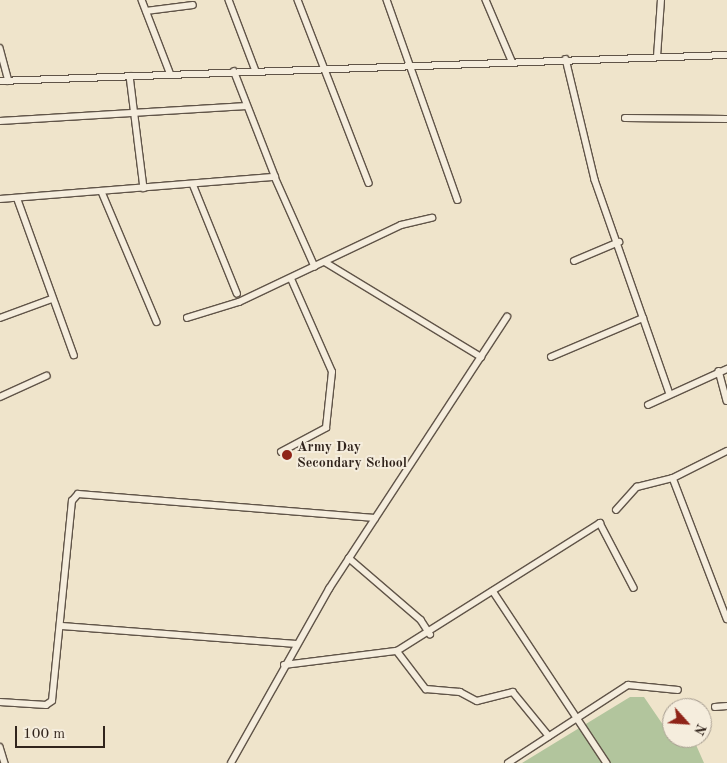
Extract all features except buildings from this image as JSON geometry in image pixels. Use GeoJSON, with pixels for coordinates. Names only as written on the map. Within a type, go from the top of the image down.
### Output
{"type":"FeatureCollection","features":[{"type":"Feature","properties":{"kind":"street"},"geometry":{"type":"LineString","coordinates":[[142,0],[171,75]]}},
{"type":"Feature","properties":{"kind":"street"},"geometry":{"type":"LineString","coordinates":[[229,0],[256,71]]}},
{"type":"Feature","properties":{"kind":"street"},"geometry":{"type":"LineString","coordinates":[[298,0],[369,183]]}},
{"type":"Feature","properties":{"kind":"street"},"geometry":{"type":"LineString","coordinates":[[387,0],[458,200]]}},
{"type":"Feature","properties":{"kind":"street"},"geometry":{"type":"LineString","coordinates":[[486,0],[512,61]]}},
{"type":"Feature","properties":{"kind":"street"},"geometry":{"type":"LineString","coordinates":[[657,56],[661,0]]}},
{"type":"Feature","properties":{"kind":"street"},"geometry":{"type":"LineString","coordinates":[[146,11],[193,5]]}},
{"type":"Feature","properties":{"kind":"street"},"geometry":{"type":"LineString","coordinates":[[0,48],[9,81]]}},
{"type":"Feature","properties":{"kind":"street"},"geometry":{"type":"LineString","coordinates":[[0,81],[409,66],[566,58],[727,55]]}},
{"type":"Feature","properties":{"kind":"street"},"geometry":{"type":"LineString","coordinates":[[566,58],[595,180],[670,394]]}},
{"type":"Feature","properties":{"kind":"street"},"geometry":{"type":"LineString","coordinates":[[234,72],[275,177],[315,267]]}},
{"type":"Feature","properties":{"kind":"street"},"geometry":{"type":"LineString","coordinates":[[130,76],[144,188]]}},
{"type":"Feature","properties":{"kind":"street"},"geometry":{"type":"LineString","coordinates":[[0,121],[134,110],[247,106]]}},
{"type":"Feature","properties":{"kind":"street"},"geometry":{"type":"LineString","coordinates":[[625,118],[727,119]]}},
{"type":"Feature","properties":{"kind":"street"},"geometry":{"type":"LineString","coordinates":[[0,199],[18,200],[275,177]]}},
{"type":"Feature","properties":{"kind":"street"},"geometry":{"type":"LineString","coordinates":[[192,184],[237,293]]}},
{"type":"Feature","properties":{"kind":"street"},"geometry":{"type":"LineString","coordinates":[[102,192],[157,322]]}},
{"type":"Feature","properties":{"kind":"street"},"geometry":{"type":"LineString","coordinates":[[18,200],[74,355]]}},
{"type":"Feature","properties":{"kind":"street"},"geometry":{"type":"LineString","coordinates":[[187,318],[291,279],[362,241],[432,218]]}},
{"type":"Feature","properties":{"kind":"street"},"geometry":{"type":"LineString","coordinates":[[574,261],[618,242]]}},
{"type":"Feature","properties":{"kind":"street"},"geometry":{"type":"LineString","coordinates":[[325,262],[481,357]]}},
{"type":"Feature","properties":{"kind":"street"},"geometry":{"type":"LineString","coordinates":[[281,452],[326,428],[332,372],[291,279]]}},
{"type":"Feature","properties":{"kind":"street"},"geometry":{"type":"LineString","coordinates":[[0,318],[52,298]]}},
{"type":"Feature","properties":{"kind":"street"},"geometry":{"type":"LineString","coordinates":[[231,763],[296,644],[375,518],[507,317]]}},
{"type":"Feature","properties":{"kind":"street"},"geometry":{"type":"LineString","coordinates":[[551,357],[643,318]]}},
{"type":"Feature","properties":{"kind":"street"},"geometry":{"type":"LineString","coordinates":[[648,405],[727,369]]}},
{"type":"Feature","properties":{"kind":"street"},"geometry":{"type":"LineString","coordinates":[[719,371],[727,401]]}},
{"type":"Feature","properties":{"kind":"street"},"geometry":{"type":"LineString","coordinates":[[0,396],[46,376]]}},
{"type":"Feature","properties":{"kind":"street"},"geometry":{"type":"LineString","coordinates":[[616,510],[637,487],[674,478],[727,451]]}},
{"type":"Feature","properties":{"kind":"street"},"geometry":{"type":"LineString","coordinates":[[674,478],[727,618]]}},
{"type":"Feature","properties":{"kind":"street"},"geometry":{"type":"LineString","coordinates":[[0,702],[46,705],[52,702],[62,626],[72,501],[78,494],[375,518]]}},
{"type":"Feature","properties":{"kind":"street"},"geometry":{"type":"LineString","coordinates":[[284,665],[397,651],[430,634],[493,590],[600,523],[634,588]]}},
{"type":"Feature","properties":{"kind":"street"},"geometry":{"type":"LineString","coordinates":[[350,558],[421,620],[430,634]]}},
{"type":"Feature","properties":{"kind":"street"},"geometry":{"type":"LineString","coordinates":[[493,590],[607,763]]}},
{"type":"Feature","properties":{"kind":"street"},"geometry":{"type":"LineString","coordinates":[[62,626],[296,644]]}},
{"type":"Feature","properties":{"kind":"street"},"geometry":{"type":"LineString","coordinates":[[397,651],[426,689],[460,692],[477,701],[513,692],[549,736]]}},
{"type":"Feature","properties":{"kind":"street"},"geometry":{"type":"LineString","coordinates":[[508,763],[628,686],[678,690]]}},
{"type":"Feature","properties":{"kind":"street"},"geometry":{"type":"LineString","coordinates":[[715,707],[727,706]]}},
{"type":"Feature","properties":{"kind":"street"},"geometry":{"type":"LineString","coordinates":[[0,747],[5,763]]}},
{"type":"Feature","properties":{"kind":"green space"},"geometry":{"type":"Polygon","coordinates":[[[630,697],[644,697],[662,723],[662,748],[697,748],[704,763],[522,763],[630,697]]]}},
{"type":"Feature","properties":{"kind":"place","name":"Army Day Secondary School"},"geometry":{"type":"Point","coordinates":[287,455]}}]}
